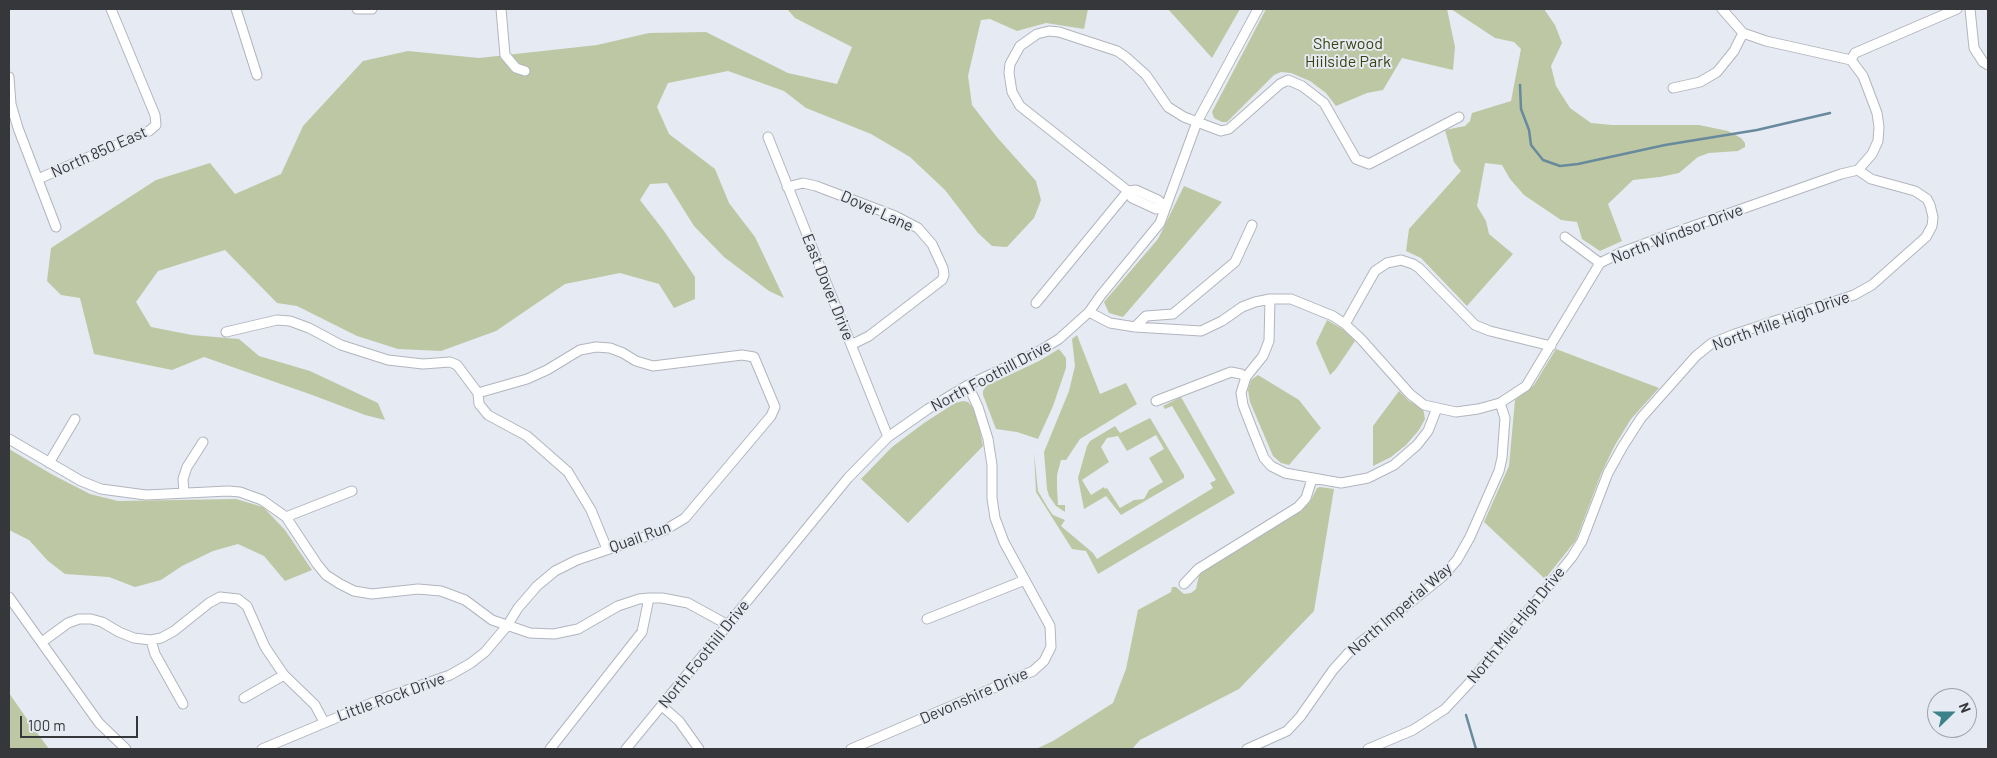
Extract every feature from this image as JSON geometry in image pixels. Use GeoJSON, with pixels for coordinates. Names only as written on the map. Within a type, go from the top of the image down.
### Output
{"type":"FeatureCollection","features":[{"type":"Feature","properties":{"kind":"street","name":"North 850 East"},"geometry":{"type":"LineString","coordinates":[[38,179],[149,131],[156,125],[155,115],[111,9]]}},
{"type":"Feature","properties":{"kind":"street"},"geometry":{"type":"LineString","coordinates":[[236,9],[257,75]]}},
{"type":"Feature","properties":{"kind":"street"},"geometry":{"type":"LineString","coordinates":[[357,9],[372,9]]}},
{"type":"Feature","properties":{"kind":"street"},"geometry":{"type":"LineString","coordinates":[[501,9],[505,54],[516,68],[525,71]]}},
{"type":"Feature","properties":{"kind":"street","name":"North Foothill Drive"},"geometry":{"type":"LineString","coordinates":[[626,749],[848,478],[888,437],[928,409],[968,385],[1036,353],[1059,339],[1088,312],[1160,223],[1197,122],[1258,9]]}},
{"type":"Feature","properties":{"kind":"street"},"geometry":{"type":"LineString","coordinates":[[1722,9],[1743,34],[1851,60],[1863,76],[1871,94],[1879,128],[1878,141],[1872,154],[1858,170]]}},
{"type":"Feature","properties":{"kind":"street"},"geometry":{"type":"LineString","coordinates":[[1851,60],[1856,53],[1957,9]]}},
{"type":"Feature","properties":{"kind":"street"},"geometry":{"type":"LineString","coordinates":[[1970,9],[1974,48],[1983,62],[1988,64]]}},
{"type":"Feature","properties":{"kind":"street"},"geometry":{"type":"LineString","coordinates":[[1165,207],[1156,209],[1132,198],[1128,192],[1015,100],[1010,82],[1010,64],[1020,46],[1028,39],[1048,32],[1059,32],[1117,52],[1126,57],[1146,75],[1162,96],[1184,110],[1197,122],[1221,130],[1229,129],[1280,84],[1288,80],[1302,86],[1324,102],[1356,159],[1369,164],[1459,117]]}},
{"type":"Feature","properties":{"kind":"street"},"geometry":{"type":"LineString","coordinates":[[1673,88],[1700,82],[1717,72],[1734,51],[1743,34]]}},
{"type":"Feature","properties":{"kind":"street"},"geometry":{"type":"LineString","coordinates":[[9,77],[11,104],[18,128],[56,227]]}},
{"type":"Feature","properties":{"kind":"street","name":"East Dover Drive"},"geometry":{"type":"LineString","coordinates":[[768,137],[888,437]]}},
{"type":"Feature","properties":{"kind":"street","name":"North Windsor Drive"},"geometry":{"type":"LineString","coordinates":[[1088,312],[1110,323],[1135,327],[1201,331],[1222,321],[1242,307],[1270,299],[1291,299],[1333,316],[1344,324],[1361,339],[1410,394],[1424,405],[1456,412],[1478,409],[1500,403],[1526,386],[1600,263],[1620,253],[1665,236],[1841,174],[1858,170]]}},
{"type":"Feature","properties":{"kind":"street","name":"North Mile High Drive"},"geometry":{"type":"LineString","coordinates":[[1368,749],[1413,730],[1445,709],[1472,680],[1572,558],[1582,541],[1608,473],[1623,446],[1641,418],[1696,356],[1712,343],[1727,337],[1854,295],[1872,285],[1926,237],[1932,226],[1933,217],[1927,199],[1915,191],[1871,179],[1858,170]]}},
{"type":"Feature","properties":{"kind":"street","name":"Dover Lane"},"geometry":{"type":"LineString","coordinates":[[788,187],[803,183],[816,186],[895,216],[918,228],[932,244],[943,268],[944,275],[942,280],[869,336],[851,346]]}},
{"type":"Feature","properties":{"kind":"street"},"geometry":{"type":"LineString","coordinates":[[1036,303],[1128,192]]}},
{"type":"Feature","properties":{"kind":"street"},"geometry":{"type":"LineString","coordinates":[[1135,327],[1146,316],[1173,314],[1235,262],[1252,225]]}},
{"type":"Feature","properties":{"kind":"street"},"geometry":{"type":"LineString","coordinates":[[1565,237],[1600,263]]}},
{"type":"Feature","properties":{"kind":"street"},"geometry":{"type":"LineString","coordinates":[[1344,324],[1375,271],[1387,263],[1401,260],[1419,268],[1475,325],[1490,331],[1551,346]]}},
{"type":"Feature","properties":{"kind":"street"},"geometry":{"type":"LineString","coordinates":[[1270,299],[1269,340],[1263,356],[1246,377],[1241,393],[1243,406],[1264,458],[1272,466],[1285,473],[1341,483],[1368,478],[1394,465],[1417,445],[1428,431],[1437,408]]}},
{"type":"Feature","properties":{"kind":"street"},"geometry":{"type":"LineString","coordinates":[[226,332],[277,320],[290,321],[309,328],[341,345],[388,360],[423,364],[450,362],[457,365],[478,392],[478,404],[488,415],[527,436],[568,472],[591,510],[607,549]]}},
{"type":"Feature","properties":{"kind":"street","name":"Quail Run"},"geometry":{"type":"LineString","coordinates":[[478,392],[527,379],[547,370],[580,350],[596,347],[610,348],[623,352],[636,361],[652,366],[742,355],[754,357],[775,407],[771,416],[685,518],[665,530],[578,560],[549,576],[537,586],[518,608],[507,626]]}},
{"type":"Feature","properties":{"kind":"street"},"geometry":{"type":"LineString","coordinates":[[1156,401],[1231,372],[1246,377]]}},
{"type":"Feature","properties":{"kind":"street","name":"Devonshire Drive"},"geometry":{"type":"LineString","coordinates":[[851,749],[1033,671],[1049,654],[1052,631],[1004,542],[995,518],[992,498],[992,465],[988,439],[978,407],[968,385]]}},
{"type":"Feature","properties":{"kind":"street","name":"North Imperial Way"},"geometry":{"type":"LineString","coordinates":[[1247,749],[1287,731],[1300,717],[1333,670],[1351,650],[1442,577],[1457,560],[1470,537],[1499,471],[1502,458],[1505,418],[1500,403]]}},
{"type":"Feature","properties":{"kind":"street"},"geometry":{"type":"LineString","coordinates":[[49,463],[75,419]]}},
{"type":"Feature","properties":{"kind":"street"},"geometry":{"type":"LineString","coordinates":[[9,438],[49,463],[101,490],[146,495],[184,492],[240,492],[262,500],[286,517],[317,564],[330,579],[348,588],[372,594],[418,589],[441,591],[464,600],[492,620],[530,633],[554,634],[578,628],[618,606],[639,599],[649,598],[662,598],[688,603],[728,625]]}},
{"type":"Feature","properties":{"kind":"street"},"geometry":{"type":"LineString","coordinates":[[184,492],[183,479],[187,467],[203,442]]}},
{"type":"Feature","properties":{"kind":"street"},"geometry":{"type":"LineString","coordinates":[[1184,584],[1198,569],[1298,507],[1306,498],[1312,479]]}},
{"type":"Feature","properties":{"kind":"street"},"geometry":{"type":"LineString","coordinates":[[286,517],[352,491]]}},
{"type":"Feature","properties":{"kind":"street"},"geometry":{"type":"LineString","coordinates":[[927,619],[1025,580]]}},
{"type":"Feature","properties":{"kind":"street"},"geometry":{"type":"LineString","coordinates":[[9,597],[99,723],[126,749]]}},
{"type":"Feature","properties":{"kind":"street"},"geometry":{"type":"LineString","coordinates":[[42,642],[68,623],[79,619],[97,621],[126,635],[151,640],[162,638],[174,632],[209,603],[220,597],[238,599],[247,606],[265,647],[284,674],[315,705],[324,722]]}},
{"type":"Feature","properties":{"kind":"street"},"geometry":{"type":"LineString","coordinates":[[550,749],[642,632],[649,598]]}},
{"type":"Feature","properties":{"kind":"street","name":"Little Rock Drive"},"geometry":{"type":"LineString","coordinates":[[262,749],[298,736],[324,722],[450,675],[485,652],[507,626]]}},
{"type":"Feature","properties":{"kind":"street"},"geometry":{"type":"LineString","coordinates":[[151,640],[155,654],[183,704]]}},
{"type":"Feature","properties":{"kind":"street"},"geometry":{"type":"LineString","coordinates":[[244,698],[284,674]]}},
{"type":"Feature","properties":{"kind":"street"},"geometry":{"type":"LineString","coordinates":[[662,706],[679,721],[699,749]]}},
{"type":"Feature","properties":{"kind":"green space"},"geometry":{"type":"Polygon","coordinates":[[[787,9],[1088,9],[1084,29],[1046,23],[1017,31],[990,19],[981,20],[968,76],[972,105],[996,136],[1036,181],[1041,200],[1034,218],[1007,247],[992,246],[978,233],[945,190],[910,157],[871,134],[806,108],[784,91],[728,71],[668,83],[657,107],[669,134],[715,169],[729,203],[755,237],[784,298],[769,291],[724,257],[694,226],[667,183],[650,184],[640,200],[664,231],[695,277],[695,299],[674,308],[659,284],[620,273],[565,284],[496,331],[441,351],[398,349],[357,336],[297,306],[277,303],[225,250],[158,271],[136,302],[151,327],[192,335],[239,339],[259,356],[310,371],[378,403],[385,420],[365,415],[204,357],[172,370],[94,354],[80,298],[61,295],[47,281],[51,248],[156,180],[210,163],[235,194],[281,174],[303,126],[363,61],[408,51],[479,58],[597,45],[649,33],[706,32],[788,73],[837,84],[852,47],[795,18],[787,9]]]}},
{"type":"Feature","properties":{"kind":"green space"},"geometry":{"type":"Polygon","coordinates":[[[1168,9],[1240,9],[1212,58],[1168,9]]]}},
{"type":"Feature","properties":{"kind":"green space","name":"Sherwood Hiilside Park"},"geometry":{"type":"Polygon","coordinates":[[[1266,9],[1447,9],[1455,47],[1453,70],[1402,58],[1383,90],[1367,93],[1336,106],[1326,93],[1310,81],[1291,73],[1281,72],[1274,75],[1227,122],[1222,122],[1214,118],[1212,112],[1266,9]]]}},
{"type":"Feature","properties":{"kind":"green space"},"geometry":{"type":"Polygon","coordinates":[[[1451,9],[1544,9],[1555,25],[1562,43],[1551,66],[1556,86],[1570,108],[1591,123],[1612,125],[1699,125],[1728,131],[1741,138],[1745,143],[1745,147],[1738,151],[1709,153],[1698,157],[1679,173],[1633,180],[1608,204],[1622,241],[1600,251],[1582,239],[1577,222],[1561,220],[1524,195],[1510,179],[1502,165],[1485,163],[1477,206],[1486,221],[1489,234],[1513,254],[1467,306],[1421,258],[1406,251],[1409,229],[1461,171],[1454,162],[1445,130],[1465,126],[1470,121],[1472,113],[1511,101],[1521,49],[1514,42],[1495,38],[1451,9]]]}},
{"type":"Feature","properties":{"kind":"green space"},"geometry":{"type":"Polygon","coordinates":[[[1184,186],[1222,202],[1123,317],[1109,313],[1104,302],[1158,239],[1184,186]]]}},
{"type":"Feature","properties":{"kind":"green space"},"geometry":{"type":"Polygon","coordinates":[[[1327,320],[1344,330],[1355,341],[1330,375],[1316,343],[1327,320]]]}},
{"type":"Feature","properties":{"kind":"green space"},"geometry":{"type":"Polygon","coordinates":[[[1077,335],[1100,394],[1126,383],[1137,404],[1080,439],[1066,460],[1061,460],[1057,475],[1058,505],[1065,505],[1065,512],[1056,506],[1049,496],[1044,452],[1069,391],[1075,366],[1072,339],[1077,335]]]}},
{"type":"Feature","properties":{"kind":"green space"},"geometry":{"type":"Polygon","coordinates":[[[1059,349],[1066,358],[1066,368],[1053,406],[1038,439],[1017,432],[996,429],[983,395],[986,386],[1039,361],[1059,349]]]}},
{"type":"Feature","properties":{"kind":"green space"},"geometry":{"type":"Polygon","coordinates":[[[1556,349],[1659,388],[1631,419],[1615,445],[1601,474],[1576,540],[1545,579],[1484,522],[1509,466],[1515,400],[1534,385],[1556,349]]]}},
{"type":"Feature","properties":{"kind":"green space"},"geometry":{"type":"Polygon","coordinates":[[[1258,375],[1299,400],[1321,428],[1289,465],[1281,463],[1273,456],[1250,402],[1248,390],[1251,380],[1258,375]]]}},
{"type":"Feature","properties":{"kind":"green space"},"geometry":{"type":"Polygon","coordinates":[[[1399,391],[1409,401],[1423,408],[1425,419],[1419,430],[1406,445],[1391,457],[1373,466],[1373,426],[1399,391]]]}},
{"type":"Feature","properties":{"kind":"green space"},"geometry":{"type":"Polygon","coordinates":[[[1181,397],[1235,493],[1098,574],[1086,551],[1072,549],[1036,492],[1034,452],[1038,491],[1048,508],[1053,515],[1065,520],[1061,526],[1093,553],[1097,559],[1213,488],[1210,483],[1216,480],[1172,406],[1165,409],[1163,406],[1181,397]]]}},
{"type":"Feature","properties":{"kind":"green space"},"geometry":{"type":"Polygon","coordinates":[[[968,402],[974,409],[983,446],[908,523],[861,479],[892,447],[924,423],[955,403],[968,402]]]}},
{"type":"Feature","properties":{"kind":"green space"},"geometry":{"type":"Polygon","coordinates":[[[1150,418],[1184,478],[1121,515],[1106,496],[1084,509],[1078,478],[1087,446],[1090,441],[1115,426],[1120,433],[1150,418]],[[1156,435],[1127,451],[1118,436],[1107,438],[1101,447],[1109,462],[1082,480],[1091,495],[1104,487],[1105,489],[1107,488],[1120,508],[1134,500],[1144,499],[1149,490],[1163,482],[1149,458],[1164,449],[1156,435]]]}},
{"type":"Feature","properties":{"kind":"green space"},"geometry":{"type":"Polygon","coordinates":[[[9,449],[90,494],[118,501],[236,499],[263,507],[285,530],[312,570],[285,581],[264,556],[238,544],[213,551],[182,566],[161,580],[135,587],[109,577],[65,574],[48,561],[29,540],[9,530],[9,449]]]}},
{"type":"Feature","properties":{"kind":"green space"},"geometry":{"type":"Polygon","coordinates":[[[1317,488],[1334,489],[1314,611],[1239,689],[1140,740],[1132,749],[1036,749],[1053,741],[1113,703],[1126,669],[1138,610],[1171,592],[1172,587],[1176,587],[1184,594],[1191,593],[1196,589],[1202,570],[1301,510],[1310,502],[1317,488]]]}},
{"type":"Feature","properties":{"kind":"green space"},"geometry":{"type":"Polygon","coordinates":[[[9,693],[27,719],[49,749],[9,749],[9,693]]]}},
{"type":"Feature","properties":{"kind":"waterway"},"geometry":{"type":"LineString","coordinates":[[1520,85],[1521,109],[1529,130],[1531,145],[1543,160],[1560,166],[1578,164],[1665,145],[1757,130],[1830,113]]}},
{"type":"Feature","properties":{"kind":"waterway"},"geometry":{"type":"LineString","coordinates":[[1466,715],[1476,749]]}}]}
